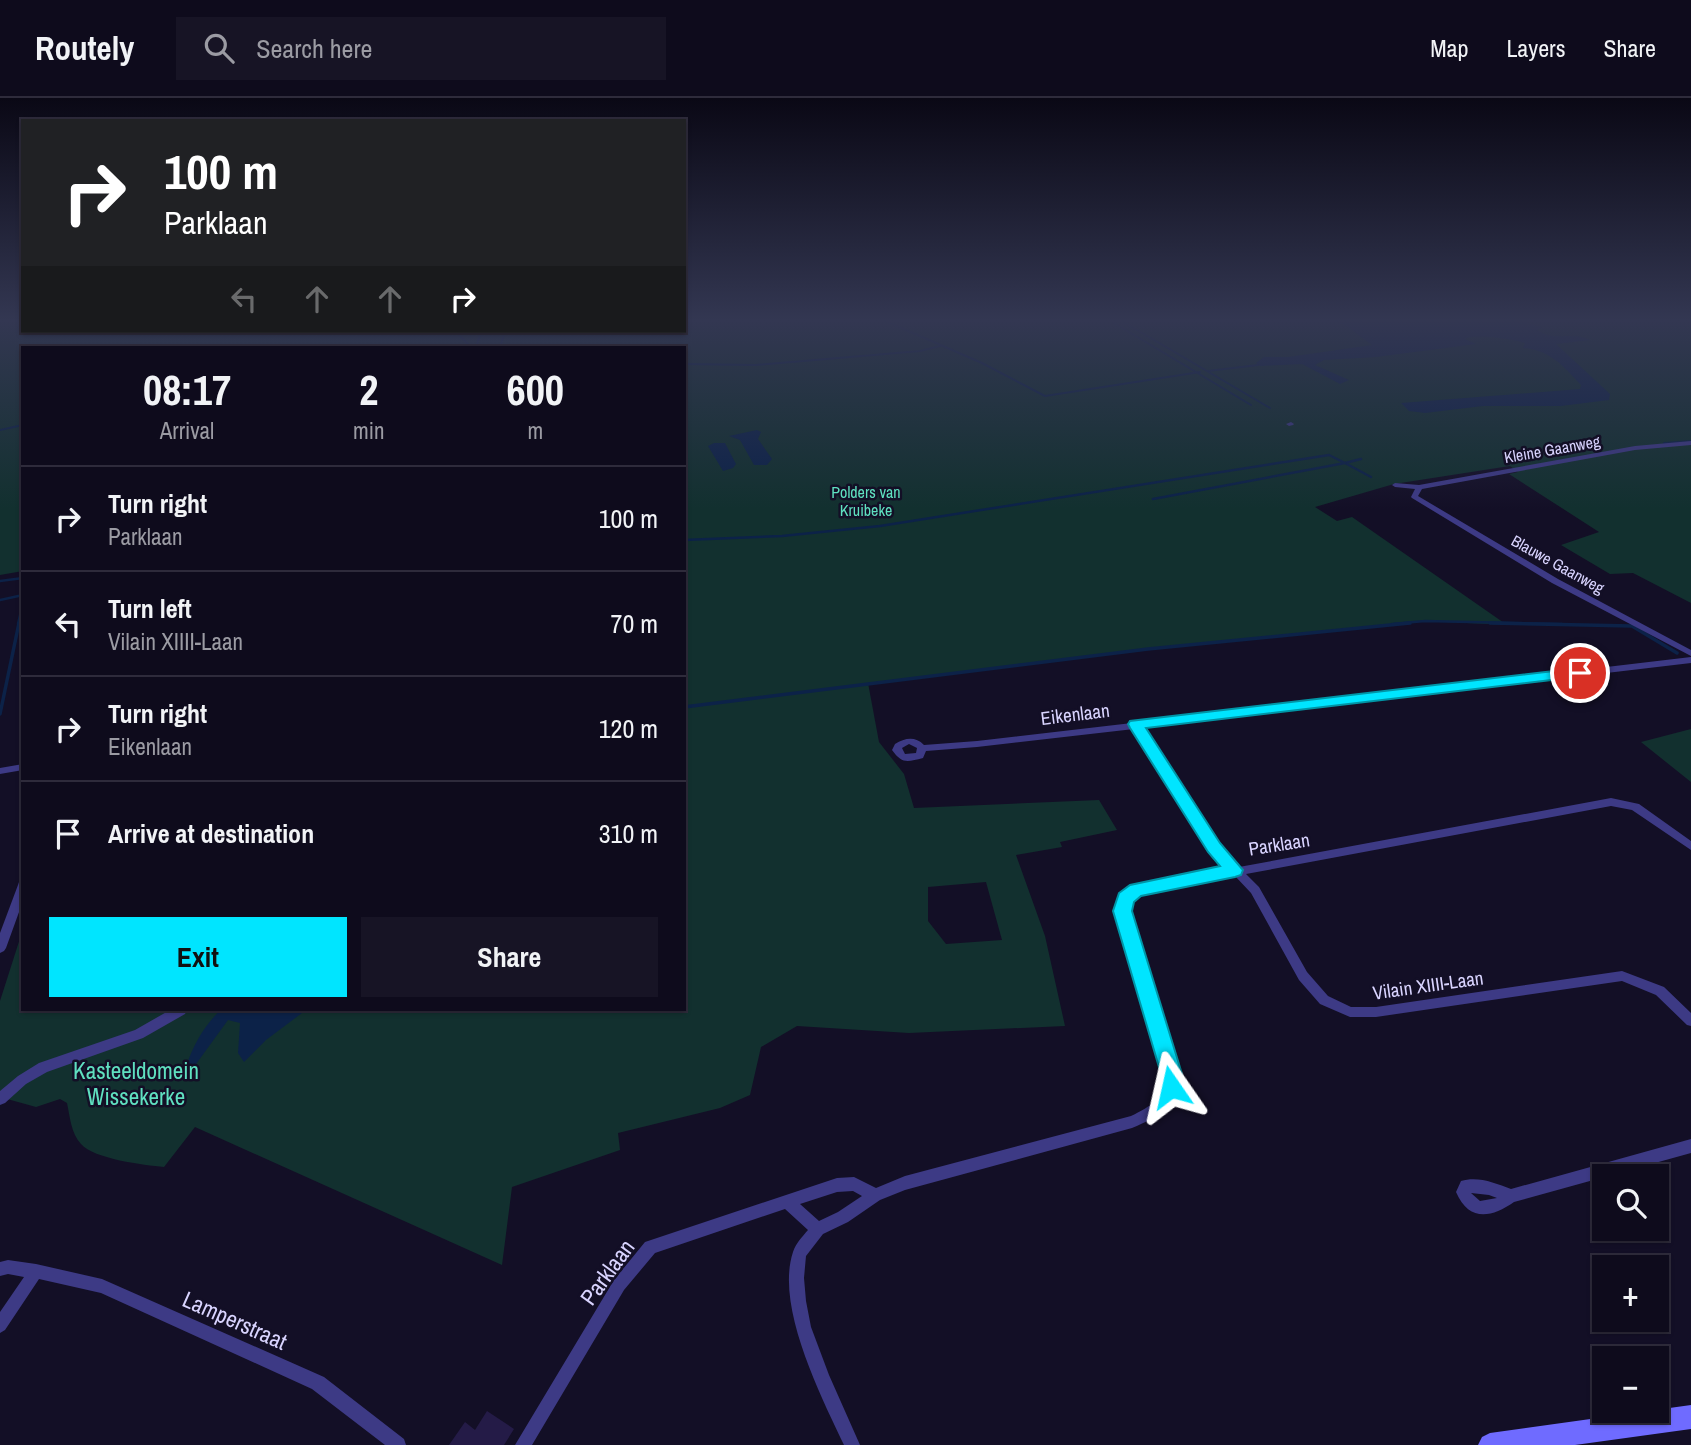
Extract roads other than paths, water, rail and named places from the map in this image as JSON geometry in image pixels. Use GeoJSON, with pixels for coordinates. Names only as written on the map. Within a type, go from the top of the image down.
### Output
{"type":"FeatureCollection","features":[{"type":"Feature","properties":{"kind":"street","name":"Kleine Gaanweg"},"geometry":{"type":"LineString","coordinates":[[1395,485],[1419,487],[1635,448],[1691,443]]}},
{"type":"Feature","properties":{"kind":"street","name":"Blauwe Gaanweg"},"geometry":{"type":"LineString","coordinates":[[1419,487],[1414,497],[1555,581],[1691,653]]}},
{"type":"Feature","properties":{"kind":"street","name":"Eikenlaan"},"geometry":{"type":"LineString","coordinates":[[922,748],[1691,660]]}},
{"type":"Feature","properties":{"kind":"street","name":"Vilain XIIII-Laan"},"geometry":{"type":"LineString","coordinates":[[1136,724],[1214,848],[1255,890],[1303,976],[1324,1000],[1350,1012],[1376,1012],[1622,976],[1660,991],[1691,1021]]}},
{"type":"Feature","properties":{"kind":"street"},"geometry":{"type":"LineString","coordinates":[[0,771],[21,767]]}},
{"type":"Feature","properties":{"kind":"street","name":"Parklaan"},"geometry":{"type":"LineString","coordinates":[[852,1445],[818,1367],[801,1307],[796,1274],[800,1252],[818,1229],[843,1217],[875,1195],[905,1183],[1132,1122],[1163,1104],[1171,1087],[1171,1074],[1122,911],[1126,898],[1137,890],[1611,802],[1635,807],[1691,846]]}},
{"type":"Feature","properties":{"kind":"street"},"geometry":{"type":"LineString","coordinates":[[0,948],[21,891]]}},
{"type":"Feature","properties":{"kind":"street"},"geometry":{"type":"LineString","coordinates":[[0,1099],[22,1080],[43,1067],[127,1039],[179,1011]]}},
{"type":"Feature","properties":{"kind":"street"},"geometry":{"type":"LineString","coordinates":[[1511,1196],[1691,1146]]}},
{"type":"Feature","properties":{"kind":"street","name":"Parklaan"},"geometry":{"type":"LineString","coordinates":[[523,1445],[619,1286],[650,1247],[836,1185],[854,1184],[875,1195]]}},
{"type":"Feature","properties":{"kind":"street"},"geometry":{"type":"LineString","coordinates":[[788,1203],[818,1229]]}},
{"type":"Feature","properties":{"kind":"street","name":"Lamperstraat"},"geometry":{"type":"LineString","coordinates":[[0,1269],[8,1267],[36,1271],[102,1286],[318,1383],[398,1445]]}},
{"type":"Feature","properties":{"kind":"street"},"geometry":{"type":"LineString","coordinates":[[0,1325],[36,1271]]}},
{"type":"Feature","properties":{"kind":"street"},"geometry":{"type":"LineString","coordinates":[[1490,1445],[1691,1417]]}},
{"type":"Feature","properties":{"kind":"water"},"geometry":{"type":"Polygon","coordinates":[[[1579,383],[1598,383],[1610,394],[1609,400],[1561,406],[1483,406],[1425,413],[1409,411],[1401,403],[1580,389],[1579,383]]]}},
{"type":"Feature","properties":{"kind":"water"},"geometry":{"type":"Polygon","coordinates":[[[757,430],[761,432],[758,439],[772,459],[767,465],[754,465],[740,440],[729,436],[757,430]]]}},
{"type":"Feature","properties":{"kind":"water"},"geometry":{"type":"Polygon","coordinates":[[[725,443],[736,464],[733,468],[723,471],[708,446],[725,443]]]}},
{"type":"Feature","properties":{"kind":"water"},"geometry":{"type":"Polygon","coordinates":[[[220,1011],[305,1011],[266,1040],[244,1062],[238,1053],[240,1023],[228,1020],[191,1071],[187,1064],[193,1049],[220,1011]]]}},
{"type":"Feature","properties":{"kind":"waterway"},"geometry":{"type":"LineString","coordinates":[[1020,383],[1045,396],[1130,383]]}},
{"type":"Feature","properties":{"kind":"waterway"},"geometry":{"type":"LineString","coordinates":[[1214,383],[1251,405]]}},
{"type":"Feature","properties":{"kind":"waterway"},"geometry":{"type":"LineString","coordinates":[[1227,383],[1270,408]]}},
{"type":"Feature","properties":{"kind":"waterway"},"geometry":{"type":"LineString","coordinates":[[0,430],[21,425]]}},
{"type":"Feature","properties":{"kind":"waterway"},"geometry":{"type":"LineString","coordinates":[[1664,443],[1691,441]]}},
{"type":"Feature","properties":{"kind":"waterway"},"geometry":{"type":"LineString","coordinates":[[686,540],[782,536],[880,526],[1329,455],[1345,463]]}},
{"type":"Feature","properties":{"kind":"waterway"},"geometry":{"type":"LineString","coordinates":[[1345,463],[1361,459]]}},
{"type":"Feature","properties":{"kind":"waterway"},"geometry":{"type":"LineString","coordinates":[[1153,499],[1345,463]]}},
{"type":"Feature","properties":{"kind":"waterway"},"geometry":{"type":"LineString","coordinates":[[1345,463],[1371,477]]}},
{"type":"Feature","properties":{"kind":"waterway"},"geometry":{"type":"LineString","coordinates":[[0,581],[21,578]]}},
{"type":"Feature","properties":{"kind":"waterway"},"geometry":{"type":"LineString","coordinates":[[0,600],[21,595]]}},
{"type":"Feature","properties":{"kind":"waterway"},"geometry":{"type":"LineString","coordinates":[[18,624],[21,611]]}},
{"type":"Feature","properties":{"kind":"waterway"},"geometry":{"type":"LineString","coordinates":[[1392,624],[1425,621],[1562,624]]}},
{"type":"Feature","properties":{"kind":"waterway"},"geometry":{"type":"LineString","coordinates":[[0,714],[19,623]]}},
{"type":"Feature","properties":{"kind":"waterway"},"geometry":{"type":"LineString","coordinates":[[686,707],[1148,649],[1410,623]]}},
{"type":"Feature","properties":{"kind":"waterway"},"geometry":{"type":"LineString","coordinates":[[1490,623],[1632,626],[1677,653]]}},
{"type":"Feature","properties":{"kind":"park label","name":"Polders van Kruibeke"},"geometry":{"type":"Point","coordinates":[866,501]}},
{"type":"Feature","properties":{"kind":"park label","name":"Kasteeldomein Wissekerke"},"geometry":{"type":"Point","coordinates":[136,1083]}}]}
